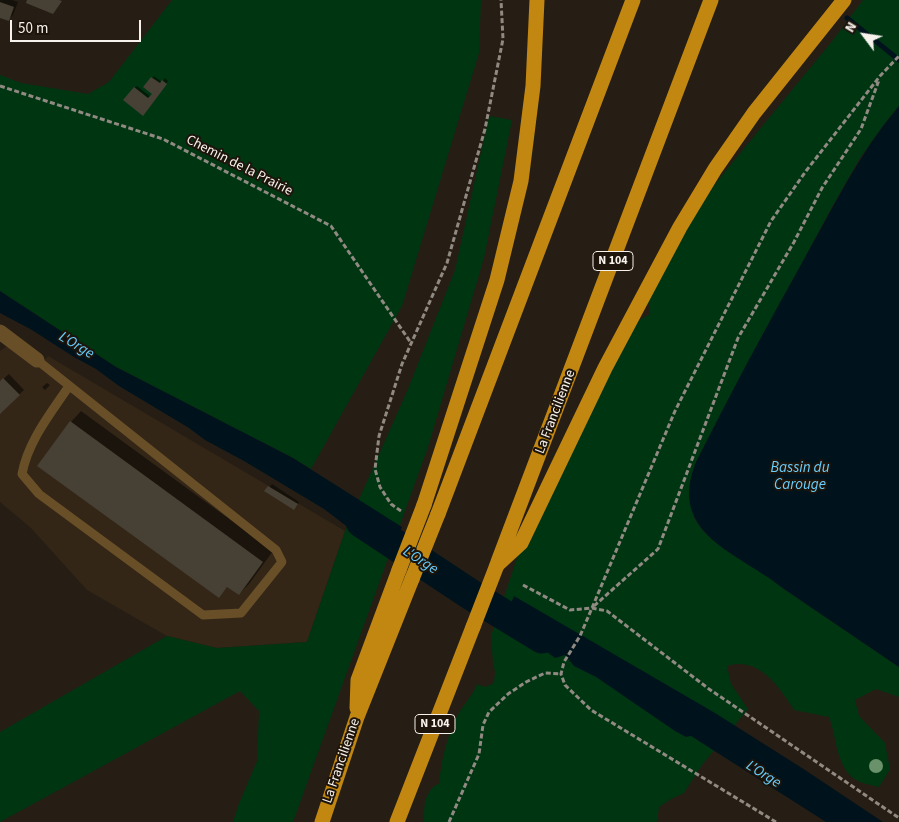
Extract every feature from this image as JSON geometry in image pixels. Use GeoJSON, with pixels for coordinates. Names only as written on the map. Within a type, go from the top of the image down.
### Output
{"type":"FeatureCollection","features":[{"type":"Feature","properties":{"kind":"highway"},"geometry":{"type":"LineString","coordinates":[[357,717],[358,680],[424,505],[497,280],[521,182],[533,86],[537,0]]}},
{"type":"Feature","properties":{"kind":"highway","name":"La Francilienne"},"geometry":{"type":"LineString","coordinates":[[322,822],[357,717],[438,514],[633,0]]}},
{"type":"Feature","properties":{"kind":"highway","name":"La Francilienne"},"geometry":{"type":"LineString","coordinates":[[397,822],[497,565],[711,0]]}},
{"type":"Feature","properties":{"kind":"highway"},"geometry":{"type":"LineString","coordinates":[[497,565],[521,544],[605,368],[680,227],[715,169],[754,113],[844,0]]}},
{"type":"Feature","properties":{"kind":"street"},"geometry":{"type":"LineString","coordinates":[[0,332],[37,360]]}},
{"type":"Feature","properties":{"kind":"lane"},"geometry":{"type":"LineString","coordinates":[[37,360],[276,550],[282,562],[241,613],[203,616],[39,494],[22,474],[25,459],[40,430],[69,386]]}},
{"type":"Feature","properties":{"kind":"path"},"geometry":{"type":"LineString","coordinates":[[401,511],[391,504],[380,487],[375,468],[379,436],[402,364],[447,263],[485,129],[503,39],[501,0]]}},
{"type":"Feature","properties":{"kind":"path"},"geometry":{"type":"LineString","coordinates":[[776,822],[591,710],[566,684],[561,674],[564,662],[580,636],[675,411],[746,268],[772,221],[806,171],[880,76],[899,56]]}},
{"type":"Feature","properties":{"kind":"path"},"geometry":{"type":"LineString","coordinates":[[592,608],[658,549],[738,338],[794,242],[822,188],[861,128],[880,76]]}},
{"type":"Feature","properties":{"kind":"path","name":"Chemin de la Prairie"},"geometry":{"type":"LineString","coordinates":[[0,86],[163,140],[330,226],[411,344]]}},
{"type":"Feature","properties":{"kind":"path"},"geometry":{"type":"LineString","coordinates":[[524,585],[570,610],[592,608],[607,611],[709,690],[899,818]]}},
{"type":"Feature","properties":{"kind":"path"},"geometry":{"type":"LineString","coordinates":[[448,822],[479,754],[483,725],[489,712],[508,694],[526,682],[545,673],[561,674]]}},
{"type":"Feature","properties":{"kind":"shaded area"},"geometry":{"type":"Polygon","coordinates":[[[10,344],[39,367],[48,356],[345,531],[307,642],[217,648],[167,636],[87,590],[31,528],[0,502],[0,351],[10,344]]]}},
{"type":"Feature","properties":{"kind":"green space"},"geometry":{"type":"Polygon","coordinates":[[[172,0],[481,0],[479,53],[402,306],[311,469],[116,367],[0,291],[0,75],[21,83],[88,94],[109,82],[172,0]]]}},
{"type":"Feature","properties":{"kind":"green space"},"geometry":{"type":"Polygon","coordinates":[[[863,0],[899,0],[899,106],[860,158],[833,205],[696,462],[690,498],[694,518],[704,532],[722,547],[768,576],[784,589],[899,667],[899,697],[876,689],[855,700],[859,716],[885,743],[890,769],[879,787],[865,784],[853,778],[843,765],[829,717],[794,710],[775,683],[767,676],[749,665],[738,664],[727,666],[731,684],[748,709],[702,765],[684,793],[659,807],[657,822],[424,822],[426,799],[431,790],[440,783],[443,756],[456,718],[477,684],[485,687],[494,683],[495,672],[491,636],[518,555],[627,327],[650,314],[647,294],[714,185],[833,40],[863,0]]]}},
{"type":"Feature","properties":{"kind":"green space"},"geometry":{"type":"Polygon","coordinates":[[[489,116],[512,120],[484,258],[428,447],[293,822],[233,822],[257,761],[259,711],[240,691],[0,822],[0,732],[167,636],[217,648],[307,642],[345,531],[408,389],[455,270],[489,116]]]}},
{"type":"Feature","properties":{"kind":"water","name":"Bassin du Carouge"},"geometry":{"type":"Polygon","coordinates":[[[899,106],[899,667],[712,539],[699,525],[691,508],[689,487],[696,462],[775,311],[859,162],[899,106]]]}},
{"type":"Feature","properties":{"kind":"water"},"geometry":{"type":"Polygon","coordinates":[[[0,291],[116,367],[293,458],[402,527],[391,556],[364,540],[324,509],[205,440],[189,428],[119,386],[96,369],[0,313],[0,291]]]}},
{"type":"Feature","properties":{"kind":"water"},"geometry":{"type":"Polygon","coordinates":[[[514,596],[715,713],[883,822],[826,822],[691,736],[686,737],[675,731],[596,677],[574,666],[565,655],[555,658],[539,646],[528,642],[515,627],[504,620],[514,596]]]}},
{"type":"Feature","properties":{"kind":"building"},"geometry":{"type":"Polygon","coordinates":[[[27,0],[62,1],[53,14],[26,3],[27,0]]]}},
{"type":"Feature","properties":{"kind":"building"},"geometry":{"type":"Polygon","coordinates":[[[0,2],[14,7],[9,21],[0,18],[0,2]]]}},
{"type":"Feature","properties":{"kind":"building"},"geometry":{"type":"Polygon","coordinates":[[[151,77],[160,83],[162,80],[167,84],[143,116],[123,100],[134,87],[148,98],[152,94],[143,87],[151,77]]]}},
{"type":"Feature","properties":{"kind":"building"},"geometry":{"type":"Polygon","coordinates":[[[3,378],[20,395],[0,414],[0,381],[3,378]]]}},
{"type":"Feature","properties":{"kind":"building"},"geometry":{"type":"Polygon","coordinates":[[[70,421],[263,562],[239,595],[227,587],[219,598],[37,466],[70,421]]]}},
{"type":"Feature","properties":{"kind":"building"},"geometry":{"type":"Polygon","coordinates":[[[268,486],[298,504],[294,510],[264,491],[268,486]]]}},
{"type":"Feature","properties":{"kind":"waterway"},"geometry":{"type":"LineString","coordinates":[[847,18],[899,60]]}},
{"type":"Feature","properties":{"kind":"waterway","name":"L'Orge"},"geometry":{"type":"LineString","coordinates":[[361,522],[473,596],[542,638]]}}]}
